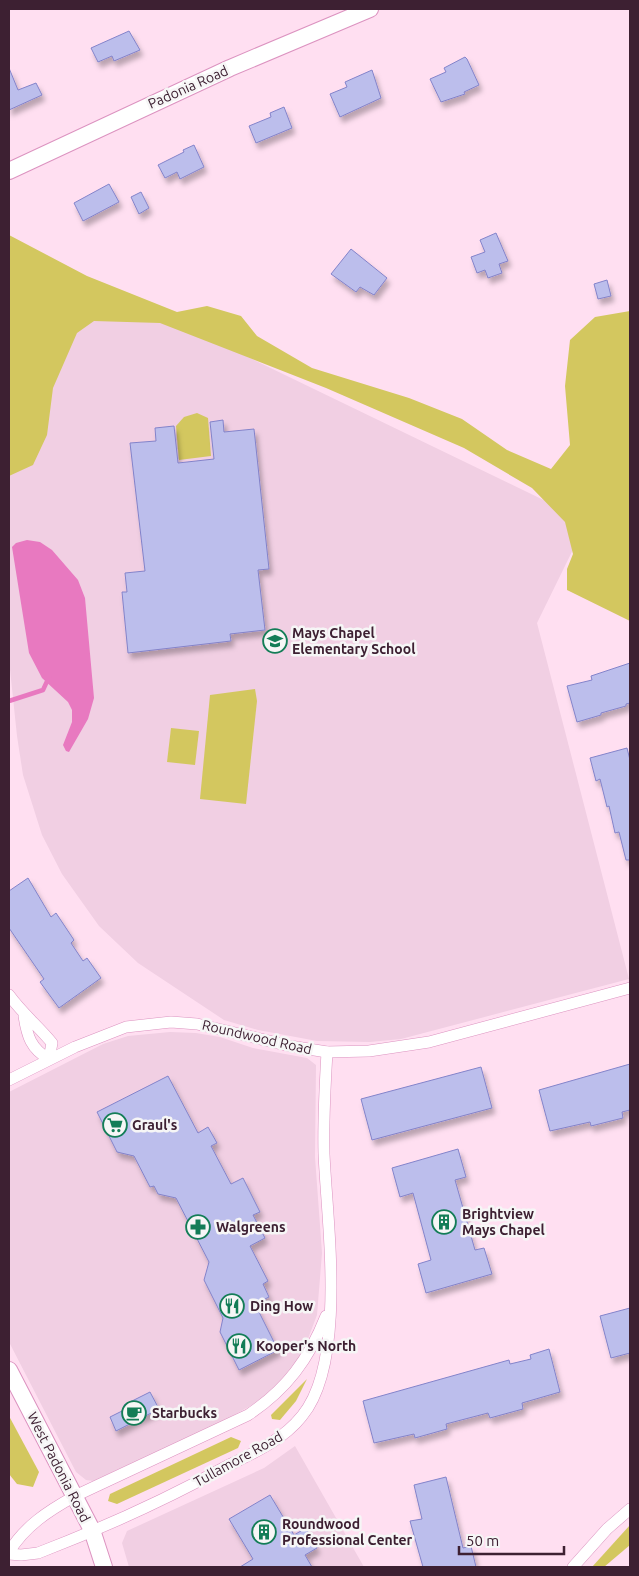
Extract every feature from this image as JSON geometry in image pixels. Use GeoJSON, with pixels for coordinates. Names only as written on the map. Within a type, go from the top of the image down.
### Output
{"type":"FeatureCollection","features":[{"type":"Feature","properties":{"kind":"main road","name":"Padonia Road"},"geometry":{"type":"LineString","coordinates":[[9,171],[186,88],[370,9]]}},
{"type":"Feature","properties":{"kind":"main road","name":"West Padonia Road"},"geometry":{"type":"LineString","coordinates":[[9,1370],[92,1530],[104,1567]]}},
{"type":"Feature","properties":{"kind":"street","name":"Roundwood Road"},"geometry":{"type":"LineString","coordinates":[[9,1080],[49,1059],[126,1027],[171,1022],[221,1028],[290,1046],[327,1052],[402,1048],[630,988]]}},
{"type":"Feature","properties":{"kind":"street"},"geometry":{"type":"LineString","coordinates":[[9,995],[24,1016],[35,1023],[52,1043],[49,1059],[36,1052],[27,1033],[24,1016]]}},
{"type":"Feature","properties":{"kind":"street","name":"Tullamore Road"},"geometry":{"type":"LineString","coordinates":[[327,1052],[324,1154],[332,1267],[330,1307],[326,1355],[319,1386],[303,1416],[288,1431],[266,1446],[186,1488],[38,1553],[21,1555],[9,1553],[18,1538],[47,1512],[75,1496],[248,1415],[267,1402],[296,1372],[320,1331],[330,1307]]}},
{"type":"Feature","properties":{"kind":"street"},"geometry":{"type":"LineString","coordinates":[[573,1567],[607,1529],[630,1509]]}},
{"type":"Feature","properties":{"kind":"shaded area"},"geometry":{"type":"Polygon","coordinates":[[[9,235],[87,276],[177,312],[207,306],[241,316],[257,336],[312,368],[409,398],[462,419],[507,450],[551,469],[570,445],[565,386],[570,340],[595,317],[630,311],[630,621],[567,590],[567,569],[573,554],[565,522],[532,488],[464,448],[326,388],[160,323],[94,321],[77,333],[53,388],[47,435],[33,465],[9,476],[9,235]]]}},
{"type":"Feature","properties":{"kind":"shaded area","name":"Mays Chapel Elementary School"},"geometry":{"type":"Polygon","coordinates":[[[9,249],[248,357],[587,521],[537,623],[629,979],[401,1039],[370,1042],[317,1041],[258,1030],[224,1020],[138,963],[99,926],[62,874],[42,835],[23,775],[17,736],[9,660],[9,249]]]}},
{"type":"Feature","properties":{"kind":"shaded area"},"geometry":{"type":"Polygon","coordinates":[[[197,413],[208,418],[211,456],[179,460],[176,426],[184,417],[197,413]]]}},
{"type":"Feature","properties":{"kind":"shaded area"},"geometry":{"type":"Polygon","coordinates":[[[27,540],[40,542],[52,550],[78,580],[85,598],[94,698],[88,719],[69,752],[66,751],[63,745],[72,722],[72,710],[68,702],[42,678],[29,653],[12,547],[16,543],[27,540]]]}},
{"type":"Feature","properties":{"kind":"shaded area"},"geometry":{"type":"Polygon","coordinates":[[[255,689],[257,701],[246,804],[200,799],[210,695],[255,689]]]}},
{"type":"Feature","properties":{"kind":"shaded area"},"geometry":{"type":"Polygon","coordinates":[[[171,728],[199,731],[195,765],[167,762],[171,728]]]}},
{"type":"Feature","properties":{"kind":"shaded area"},"geometry":{"type":"Polygon","coordinates":[[[170,1032],[196,1033],[220,1037],[253,1048],[307,1058],[316,1065],[315,1157],[322,1253],[317,1315],[303,1352],[292,1369],[263,1399],[223,1421],[93,1481],[86,1480],[76,1472],[9,1342],[9,1092],[103,1044],[128,1036],[170,1032]]]}},
{"type":"Feature","properties":{"kind":"shaded area"},"geometry":{"type":"Polygon","coordinates":[[[307,1379],[296,1401],[280,1420],[272,1419],[271,1415],[307,1379]]]}},
{"type":"Feature","properties":{"kind":"shaded area"},"geometry":{"type":"Polygon","coordinates":[[[9,1416],[39,1472],[33,1487],[17,1484],[9,1474],[9,1416]]]}},
{"type":"Feature","properties":{"kind":"shaded area"},"geometry":{"type":"Polygon","coordinates":[[[231,1437],[241,1441],[238,1448],[117,1504],[108,1501],[110,1494],[231,1437]]]}},
{"type":"Feature","properties":{"kind":"shaded area"},"geometry":{"type":"Polygon","coordinates":[[[295,1446],[364,1567],[129,1567],[122,1543],[127,1531],[264,1468],[295,1446]]]}},
{"type":"Feature","properties":{"kind":"shaded area"},"geometry":{"type":"Polygon","coordinates":[[[630,1525],[630,1545],[604,1567],[592,1567],[630,1525]]]}},
{"type":"Feature","properties":{"kind":"building"},"geometry":{"type":"Polygon","coordinates":[[[129,31],[140,50],[114,61],[112,56],[98,62],[91,48],[129,31]]]}},
{"type":"Feature","properties":{"kind":"building"},"geometry":{"type":"Polygon","coordinates":[[[465,57],[479,85],[464,92],[465,94],[441,102],[430,79],[446,72],[444,68],[465,57]]]}},
{"type":"Feature","properties":{"kind":"building"},"geometry":{"type":"Polygon","coordinates":[[[9,68],[18,90],[36,83],[42,95],[9,110],[9,68]]]}},
{"type":"Feature","properties":{"kind":"building"},"geometry":{"type":"Polygon","coordinates":[[[372,70],[381,98],[340,117],[330,94],[347,87],[345,82],[372,70]]]}},
{"type":"Feature","properties":{"kind":"building"},"geometry":{"type":"Polygon","coordinates":[[[284,107],[292,128],[256,143],[249,126],[271,117],[270,113],[284,107]]]}},
{"type":"Feature","properties":{"kind":"building"},"geometry":{"type":"Polygon","coordinates":[[[194,145],[204,167],[180,179],[177,172],[165,178],[158,165],[194,145]]]}},
{"type":"Feature","properties":{"kind":"building"},"geometry":{"type":"Polygon","coordinates":[[[109,184],[119,202],[83,221],[74,203],[109,184]]]}},
{"type":"Feature","properties":{"kind":"building"},"geometry":{"type":"Polygon","coordinates":[[[141,192],[149,208],[139,214],[131,197],[141,192]]]}},
{"type":"Feature","properties":{"kind":"building"},"geometry":{"type":"Polygon","coordinates":[[[496,233],[508,261],[499,264],[502,273],[488,278],[485,270],[477,273],[471,257],[485,252],[480,240],[496,233]]]}},
{"type":"Feature","properties":{"kind":"building"},"geometry":{"type":"Polygon","coordinates":[[[351,249],[387,278],[374,295],[360,287],[356,292],[331,274],[351,249]]]}},
{"type":"Feature","properties":{"kind":"building"},"geometry":{"type":"Polygon","coordinates":[[[607,280],[611,296],[598,299],[594,284],[607,280]]]}},
{"type":"Feature","properties":{"kind":"building"},"geometry":{"type":"Polygon","coordinates":[[[223,420],[224,432],[254,429],[269,569],[258,570],[265,630],[230,634],[231,641],[128,653],[122,592],[127,592],[125,573],[145,571],[130,443],[156,441],[155,428],[174,426],[178,463],[214,459],[210,422],[223,420]]]}},
{"type":"Feature","properties":{"kind":"building"},"geometry":{"type":"Polygon","coordinates":[[[630,663],[630,703],[626,704],[626,706],[601,713],[601,715],[577,722],[567,686],[592,680],[591,676],[630,663]]]}},
{"type":"Feature","properties":{"kind":"building"},"geometry":{"type":"Polygon","coordinates":[[[627,748],[630,760],[630,860],[626,860],[619,832],[615,833],[600,779],[596,781],[590,758],[627,748]]]}},
{"type":"Feature","properties":{"kind":"building"},"geometry":{"type":"Polygon","coordinates":[[[28,878],[51,917],[56,913],[74,940],[71,943],[83,961],[87,958],[101,978],[59,1008],[40,982],[44,979],[9,928],[9,891],[28,878]]]}},
{"type":"Feature","properties":{"kind":"building"},"geometry":{"type":"Polygon","coordinates":[[[630,1064],[630,1110],[622,1112],[623,1118],[591,1126],[590,1122],[550,1131],[539,1090],[630,1064]]]}},
{"type":"Feature","properties":{"kind":"building"},"geometry":{"type":"Polygon","coordinates":[[[481,1067],[492,1108],[372,1140],[361,1099],[481,1067]]]}},
{"type":"Feature","properties":{"kind":"building"},"geometry":{"type":"Polygon","coordinates":[[[168,1076],[198,1133],[208,1127],[217,1143],[211,1146],[231,1184],[243,1178],[260,1212],[253,1215],[265,1238],[250,1246],[268,1281],[263,1284],[269,1297],[255,1304],[278,1350],[239,1370],[220,1332],[223,1318],[204,1280],[209,1262],[176,1198],[158,1194],[154,1186],[150,1187],[134,1156],[117,1152],[97,1112],[168,1076]]]}},
{"type":"Feature","properties":{"kind":"building","name":"Brightview Mays Chapel"},"geometry":{"type":"Polygon","coordinates":[[[458,1149],[466,1177],[455,1180],[475,1250],[484,1248],[492,1274],[426,1293],[418,1264],[431,1260],[413,1193],[400,1197],[392,1168],[458,1149]]]}},
{"type":"Feature","properties":{"kind":"building"},"geometry":{"type":"Polygon","coordinates":[[[630,1308],[630,1353],[611,1358],[600,1316],[630,1308]]]}},
{"type":"Feature","properties":{"kind":"building"},"geometry":{"type":"Polygon","coordinates":[[[549,1349],[560,1392],[522,1403],[523,1409],[490,1418],[488,1413],[446,1424],[447,1429],[415,1438],[414,1434],[374,1443],[363,1401],[509,1360],[510,1364],[531,1359],[530,1355],[549,1349]]]}},
{"type":"Feature","properties":{"kind":"building","name":"Starbucks"},"geometry":{"type":"Polygon","coordinates":[[[150,1392],[159,1409],[116,1431],[110,1417],[126,1409],[124,1405],[150,1392]]]}},
{"type":"Feature","properties":{"kind":"building"},"geometry":{"type":"Polygon","coordinates":[[[446,1477],[463,1548],[471,1546],[476,1567],[423,1567],[410,1521],[422,1519],[414,1485],[446,1477]]]}},
{"type":"Feature","properties":{"kind":"building","name":"Roundwood Professional Center"},"geometry":{"type":"Polygon","coordinates":[[[270,1495],[294,1535],[306,1528],[317,1548],[305,1555],[312,1567],[240,1567],[253,1559],[229,1519],[270,1495]]]}},
{"type":"Feature","properties":{"kind":"waterway"},"geometry":{"type":"LineString","coordinates":[[9,701],[43,690],[49,677]]}},
{"type":"Feature","properties":{"kind":"place","name":"Mays Chapel Elementary School"},"geometry":{"type":"Point","coordinates":[275,641]}},
{"type":"Feature","properties":{"kind":"place","name":"Graul's"},"geometry":{"type":"Point","coordinates":[115,1125]}},
{"type":"Feature","properties":{"kind":"place","name":"Brightview Mays Chapel"},"geometry":{"type":"Point","coordinates":[444,1222]}},
{"type":"Feature","properties":{"kind":"place","name":"Walgreens"},"geometry":{"type":"Point","coordinates":[198,1227]}},
{"type":"Feature","properties":{"kind":"place","name":"Ding How"},"geometry":{"type":"Point","coordinates":[232,1306]}},
{"type":"Feature","properties":{"kind":"place","name":"Kooper's North"},"geometry":{"type":"Point","coordinates":[239,1346]}},
{"type":"Feature","properties":{"kind":"place","name":"Starbucks"},"geometry":{"type":"Point","coordinates":[134,1413]}},
{"type":"Feature","properties":{"kind":"place","name":"Roundwood Professional Center"},"geometry":{"type":"Point","coordinates":[264,1532]}}]}
